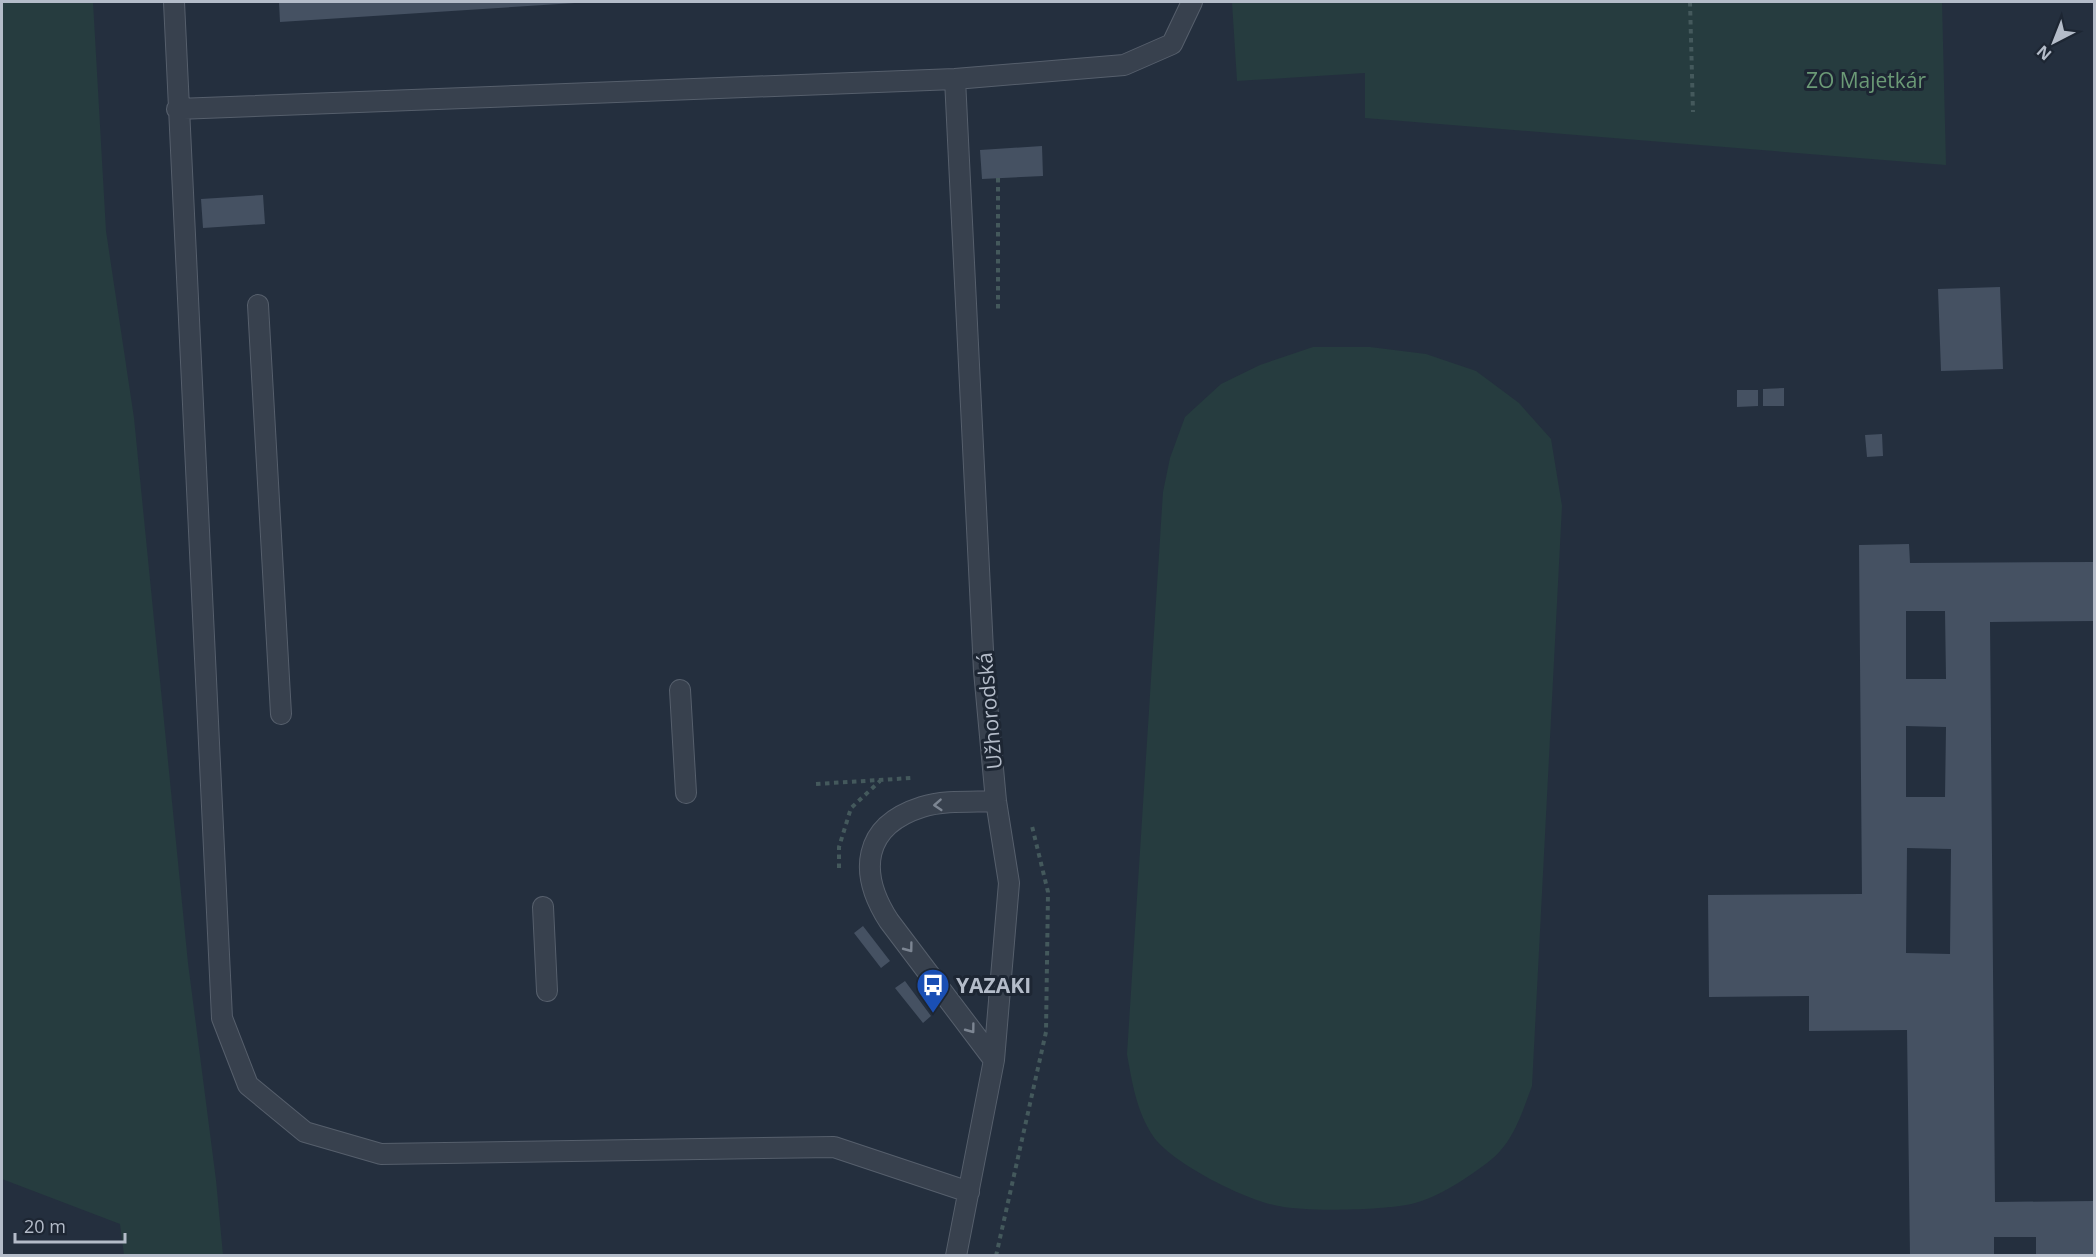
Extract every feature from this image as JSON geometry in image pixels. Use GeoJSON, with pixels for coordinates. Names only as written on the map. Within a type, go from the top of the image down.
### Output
{"type":"FeatureCollection","features":[{"type":"Feature","properties":{"kind":"lane"},"geometry":{"type":"LineString","coordinates":[[174,2],[177,109],[222,1018],[248,1085],[305,1132],[381,1154],[834,1147],[969,1192]]}},
{"type":"Feature","properties":{"kind":"lane"},"geometry":{"type":"LineString","coordinates":[[177,109],[955,79],[1124,65],[1172,44],[1192,2]]}},
{"type":"Feature","properties":{"kind":"lane","name":"Užhorodská"},"geometry":{"type":"LineString","coordinates":[[955,79],[961,161],[962,253],[984,671],[996,801],[1009,883],[994,1060],[956,1256]]}},
{"type":"Feature","properties":{"kind":"lane"},"geometry":{"type":"LineString","coordinates":[[258,305],[281,714]]}},
{"type":"Feature","properties":{"kind":"lane"},"geometry":{"type":"LineString","coordinates":[[680,690],[686,793]]}},
{"type":"Feature","properties":{"kind":"lane"},"geometry":{"type":"LineString","coordinates":[[994,1060],[883,912],[870,885],[868,867],[877,837],[904,814],[924,806],[996,801]]}},
{"type":"Feature","properties":{"kind":"lane"},"geometry":{"type":"LineString","coordinates":[[543,907],[547,991]]}},
{"type":"Feature","properties":{"kind":"path"},"geometry":{"type":"LineString","coordinates":[[1690,2],[1693,112]]}},
{"type":"Feature","properties":{"kind":"green space"},"geometry":{"type":"Polygon","coordinates":[[[2,2],[93,2],[106,231],[134,418],[188,963],[216,1180],[223,1255],[124,1255],[120,1224],[2,1179],[2,2]]]}},
{"type":"Feature","properties":{"kind":"green space","name":"ZO Majetkár"},"geometry":{"type":"Polygon","coordinates":[[[1232,2],[1942,2],[1946,165],[1365,118],[1365,73],[1237,81],[1232,2]]]}},
{"type":"Feature","properties":{"kind":"green space"},"geometry":{"type":"Polygon","coordinates":[[[1313,347],[1370,347],[1426,354],[1476,371],[1519,403],[1551,439],[1562,506],[1532,1086],[1510,1138],[1487,1163],[1459,1182],[1428,1199],[1406,1205],[1343,1210],[1291,1208],[1265,1203],[1230,1189],[1176,1158],[1162,1147],[1147,1127],[1136,1097],[1127,1054],[1163,492],[1170,458],[1185,417],[1221,384],[1260,365],[1313,347]]]}},
{"type":"Feature","properties":{"kind":"building"},"geometry":{"type":"Polygon","coordinates":[[[279,2],[575,2],[575,3],[280,22],[279,2]]]}},
{"type":"Feature","properties":{"kind":"building"},"geometry":{"type":"Polygon","coordinates":[[[1042,146],[1043,176],[982,179],[980,150],[1042,146]]]}},
{"type":"Feature","properties":{"kind":"building"},"geometry":{"type":"Polygon","coordinates":[[[263,195],[265,224],[203,228],[201,199],[263,195]]]}},
{"type":"Feature","properties":{"kind":"building"},"geometry":{"type":"Polygon","coordinates":[[[2000,287],[2003,369],[1941,371],[1938,289],[2000,287]]]}},
{"type":"Feature","properties":{"kind":"building"},"geometry":{"type":"Polygon","coordinates":[[[1784,388],[1784,406],[1763,406],[1763,389],[1784,388]]]}},
{"type":"Feature","properties":{"kind":"building"},"geometry":{"type":"Polygon","coordinates":[[[1737,390],[1758,390],[1758,406],[1737,407],[1737,390]]]}},
{"type":"Feature","properties":{"kind":"building"},"geometry":{"type":"Polygon","coordinates":[[[1882,434],[1883,456],[1867,457],[1865,435],[1882,434]]]}},
{"type":"Feature","properties":{"kind":"building"},"geometry":{"type":"Polygon","coordinates":[[[1909,544],[1910,563],[2094,562],[2094,621],[1990,622],[1995,1202],[2094,1201],[2094,1256],[2036,1256],[2036,1237],[1994,1237],[1994,1256],[1910,1256],[1907,1030],[1809,1031],[1809,996],[1709,997],[1708,895],[1862,894],[1859,545],[1909,544]],[[1906,611],[1906,679],[1946,679],[1945,611],[1906,611]],[[1906,726],[1906,797],[1945,797],[1946,727],[1906,726]],[[1907,848],[1906,953],[1950,954],[1951,849],[1907,848]]]}},
{"type":"Feature","properties":{"kind":"building"},"geometry":{"type":"Polygon","coordinates":[[[863,926],[890,961],[881,968],[854,933],[863,926]]]}},
{"type":"Feature","properties":{"kind":"building"},"geometry":{"type":"Polygon","coordinates":[[[905,981],[931,1016],[923,1023],[895,988],[905,981]]]}},
{"type":"Feature","properties":{"kind":"place","name":"YAZAKI"},"geometry":{"type":"Point","coordinates":[933,1014]}}]}
